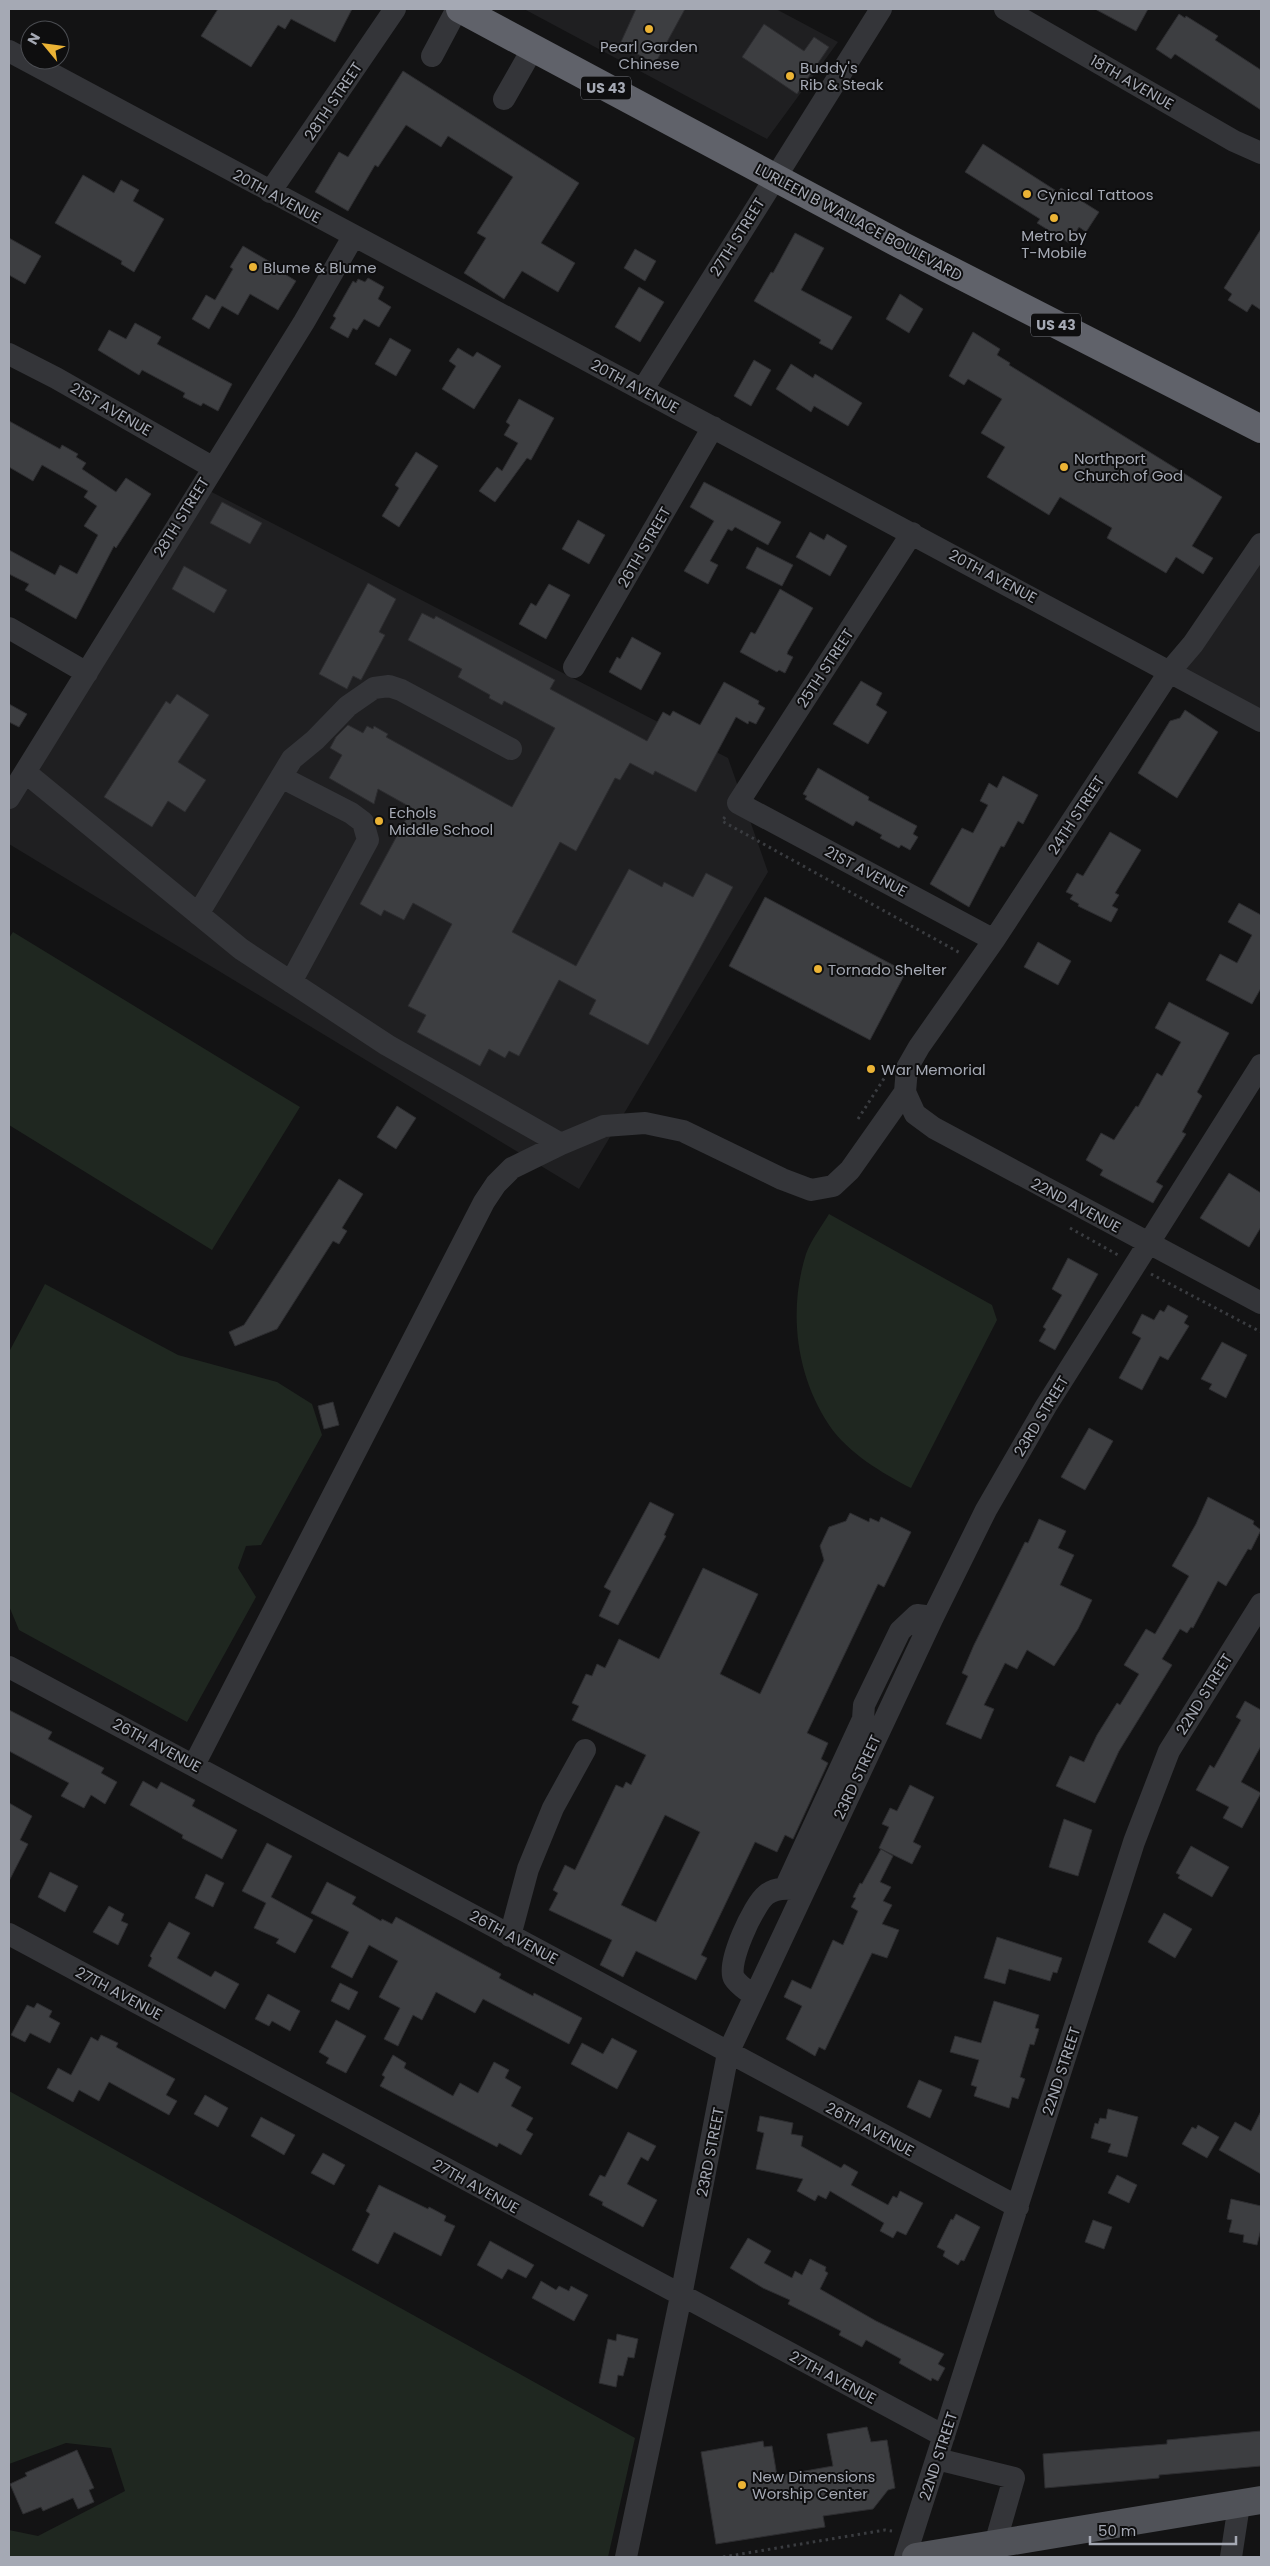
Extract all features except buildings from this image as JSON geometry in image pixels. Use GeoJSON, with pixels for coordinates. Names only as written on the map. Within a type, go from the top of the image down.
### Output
{"type":"FeatureCollection","features":[{"type":"Feature","properties":{"kind":"highway","name":"LURLEEN B WALLACE BOULEVARD"},"geometry":{"type":"LineString","coordinates":[[458,9],[774,177],[1261,430]]}},
{"type":"Feature","properties":{"kind":"main road"},"geometry":{"type":"LineString","coordinates":[[914,2546],[995,2544],[1250,2502]]}},
{"type":"Feature","properties":{"kind":"street","name":"28TH STREET"},"geometry":{"type":"LineString","coordinates":[[270,192],[396,9]]}},
{"type":"Feature","properties":{"kind":"street"},"geometry":{"type":"LineString","coordinates":[[432,56],[458,9]]}},
{"type":"Feature","properties":{"kind":"street","name":"27TH STREET"},"geometry":{"type":"LineString","coordinates":[[643,389],[774,177],[881,9]]}},
{"type":"Feature","properties":{"kind":"street","name":"18TH AVENUE"},"geometry":{"type":"LineString","coordinates":[[1005,9],[1234,141],[1261,153]]}},
{"type":"Feature","properties":{"kind":"street"},"geometry":{"type":"LineString","coordinates":[[504,99],[533,48]]}},
{"type":"Feature","properties":{"kind":"street","name":"20TH AVENUE"},"geometry":{"type":"LineString","coordinates":[[9,51],[353,237],[643,389],[1261,721]]}},
{"type":"Feature","properties":{"kind":"street","name":"28TH STREET"},"geometry":{"type":"LineString","coordinates":[[9,798],[212,467],[304,322],[353,237]]}},
{"type":"Feature","properties":{"kind":"street","name":"21ST AVENUE"},"geometry":{"type":"LineString","coordinates":[[9,354],[56,378],[212,467]]}},
{"type":"Feature","properties":{"kind":"street","name":"26TH STREET"},"geometry":{"type":"LineString","coordinates":[[574,667],[714,427]]}},
{"type":"Feature","properties":{"kind":"street","name":"25TH STREET"},"geometry":{"type":"LineString","coordinates":[[732,808],[912,533]]}},
{"type":"Feature","properties":{"kind":"street","name":"24TH STREET"},"geometry":{"type":"LineString","coordinates":[[905,1092],[907,1068],[915,1054],[958,989],[994,940],[1170,671],[1193,644],[1261,544]]}},
{"type":"Feature","properties":{"kind":"street"},"geometry":{"type":"LineString","coordinates":[[9,628],[87,673]]}},
{"type":"Feature","properties":{"kind":"street"},"geometry":{"type":"LineString","coordinates":[[198,914],[292,759],[315,740],[348,706],[374,688],[388,686],[401,690],[511,749]]}},
{"type":"Feature","properties":{"kind":"street"},"geometry":{"type":"LineString","coordinates":[[25,772],[241,949],[387,1045],[561,1144]]}},
{"type":"Feature","properties":{"kind":"street"},"geometry":{"type":"LineString","coordinates":[[282,776],[351,813],[363,822],[368,840],[291,982]]}},
{"type":"Feature","properties":{"kind":"street","name":"21ST AVENUE"},"geometry":{"type":"LineString","coordinates":[[732,808],[994,940]]}},
{"type":"Feature","properties":{"kind":"street","name":"23RD STREET"},"geometry":{"type":"LineString","coordinates":[[626,2557],[682,2296],[728,2053],[754,1996],[794,1889],[870,1727],[933,1617],[986,1510],[1046,1406],[1261,1065]]}},
{"type":"Feature","properties":{"kind":"street"},"geometry":{"type":"LineString","coordinates":[[194,1766],[484,1202],[496,1184],[512,1168],[604,1126],[645,1123],[683,1131],[782,1179],[811,1190],[833,1186],[850,1170],[879,1125],[905,1092]]}},
{"type":"Feature","properties":{"kind":"street","name":"22ND AVENUE"},"geometry":{"type":"LineString","coordinates":[[905,1092],[915,1114],[934,1128],[1261,1303]]}},
{"type":"Feature","properties":{"kind":"street","name":"22ND STREET"},"geometry":{"type":"LineString","coordinates":[[905,2557],[914,2546],[944,2436],[1134,1842],[1169,1752],[1261,1604]]}},
{"type":"Feature","properties":{"kind":"street","name":"26TH AVENUE"},"geometry":{"type":"LineString","coordinates":[[9,1667],[1018,2207]]}},
{"type":"Feature","properties":{"kind":"street"},"geometry":{"type":"LineString","coordinates":[[510,1936],[532,1860],[553,1808],[585,1750]]}},
{"type":"Feature","properties":{"kind":"street"},"geometry":{"type":"LineString","coordinates":[[754,1996],[734,1978],[731,1967],[733,1957],[760,1903],[767,1894],[794,1889]]}},
{"type":"Feature","properties":{"kind":"street","name":"27TH AVENUE"},"geometry":{"type":"LineString","coordinates":[[9,1934],[944,2436]]}},
{"type":"Feature","properties":{"kind":"street"},"geometry":{"type":"LineString","coordinates":[[937,2459],[1014,2478],[995,2544]]}},
{"type":"Feature","properties":{"kind":"street"},"geometry":{"type":"LineString","coordinates":[[1231,2557],[1250,2502]]}},
{"type":"Feature","properties":{"kind":"path"},"geometry":{"type":"LineString","coordinates":[[732,808],[722,821],[966,956]]}},
{"type":"Feature","properties":{"kind":"path"},"geometry":{"type":"LineString","coordinates":[[858,1118],[887,1074]]}},
{"type":"Feature","properties":{"kind":"path"},"geometry":{"type":"LineString","coordinates":[[1070,1228],[1121,1257]]}},
{"type":"Feature","properties":{"kind":"path"},"geometry":{"type":"LineString","coordinates":[[1145,1271],[1261,1332]]}},
{"type":"Feature","properties":{"kind":"path"},"geometry":{"type":"LineString","coordinates":[[723,2557],[885,2530],[914,2546]]}},
{"type":"Feature","properties":{"kind":"shaded area"},"geometry":{"type":"Polygon","coordinates":[[[524,9],[776,9],[838,42],[767,139],[524,9]]]}},
{"type":"Feature","properties":{"kind":"shaded area","name":"Echols Middle School"},"geometry":{"type":"Polygon","coordinates":[[[200,486],[728,758],[768,872],[579,1189],[9,844],[9,798],[200,486]]]}},
{"type":"Feature","properties":{"kind":"shaded area"},"geometry":{"type":"Polygon","coordinates":[[[1261,538],[1261,722],[1170,671],[1261,538]]]}},
{"type":"Feature","properties":{"kind":"shaded area"},"geometry":{"type":"Polygon","coordinates":[[[13,932],[300,1107],[212,1250],[9,1125],[9,938],[13,932]]]}},
{"type":"Feature","properties":{"kind":"shaded area"},"geometry":{"type":"Polygon","coordinates":[[[829,1214],[992,1305],[997,1320],[911,1488],[866,1461],[837,1435],[818,1406],[802,1364],[797,1320],[800,1276],[808,1249],[829,1214]]]}},
{"type":"Feature","properties":{"kind":"shaded area"},"geometry":{"type":"Polygon","coordinates":[[[45,1284],[178,1355],[277,1382],[312,1404],[322,1435],[261,1545],[246,1546],[238,1568],[256,1597],[187,1722],[19,1630],[9,1606],[9,1352],[45,1284]]]}},
{"type":"Feature","properties":{"kind":"shaded area"},"geometry":{"type":"Polygon","coordinates":[[[9,2091],[635,2438],[608,2557],[9,2557],[9,2530],[38,2536],[125,2491],[111,2448],[66,2443],[9,2464],[9,2091]]]}},
{"type":"Feature","properties":{"kind":"place","name":"Pearl Garden Chinese"},"geometry":{"type":"Point","coordinates":[649,29]}},
{"type":"Feature","properties":{"kind":"place","name":"Buddy's Rib & Steak"},"geometry":{"type":"Point","coordinates":[790,76]}},
{"type":"Feature","properties":{"kind":"place","name":"Cynical Tattoos"},"geometry":{"type":"Point","coordinates":[1027,194]}},
{"type":"Feature","properties":{"kind":"place","name":"Metro by T-Mobile"},"geometry":{"type":"Point","coordinates":[1054,218]}},
{"type":"Feature","properties":{"kind":"place","name":"Blume & Blume"},"geometry":{"type":"Point","coordinates":[253,267]}},
{"type":"Feature","properties":{"kind":"place","name":"Northport Church of God"},"geometry":{"type":"Point","coordinates":[1064,467]}},
{"type":"Feature","properties":{"kind":"place","name":"Echols Middle School"},"geometry":{"type":"Point","coordinates":[379,821]}},
{"type":"Feature","properties":{"kind":"place","name":"Tornado Shelter"},"geometry":{"type":"Point","coordinates":[818,969]}},
{"type":"Feature","properties":{"kind":"place","name":"War Memorial"},"geometry":{"type":"Point","coordinates":[871,1069]}},
{"type":"Feature","properties":{"kind":"place","name":"New Dimensions Worship Center"},"geometry":{"type":"Point","coordinates":[742,2485]}}]}
